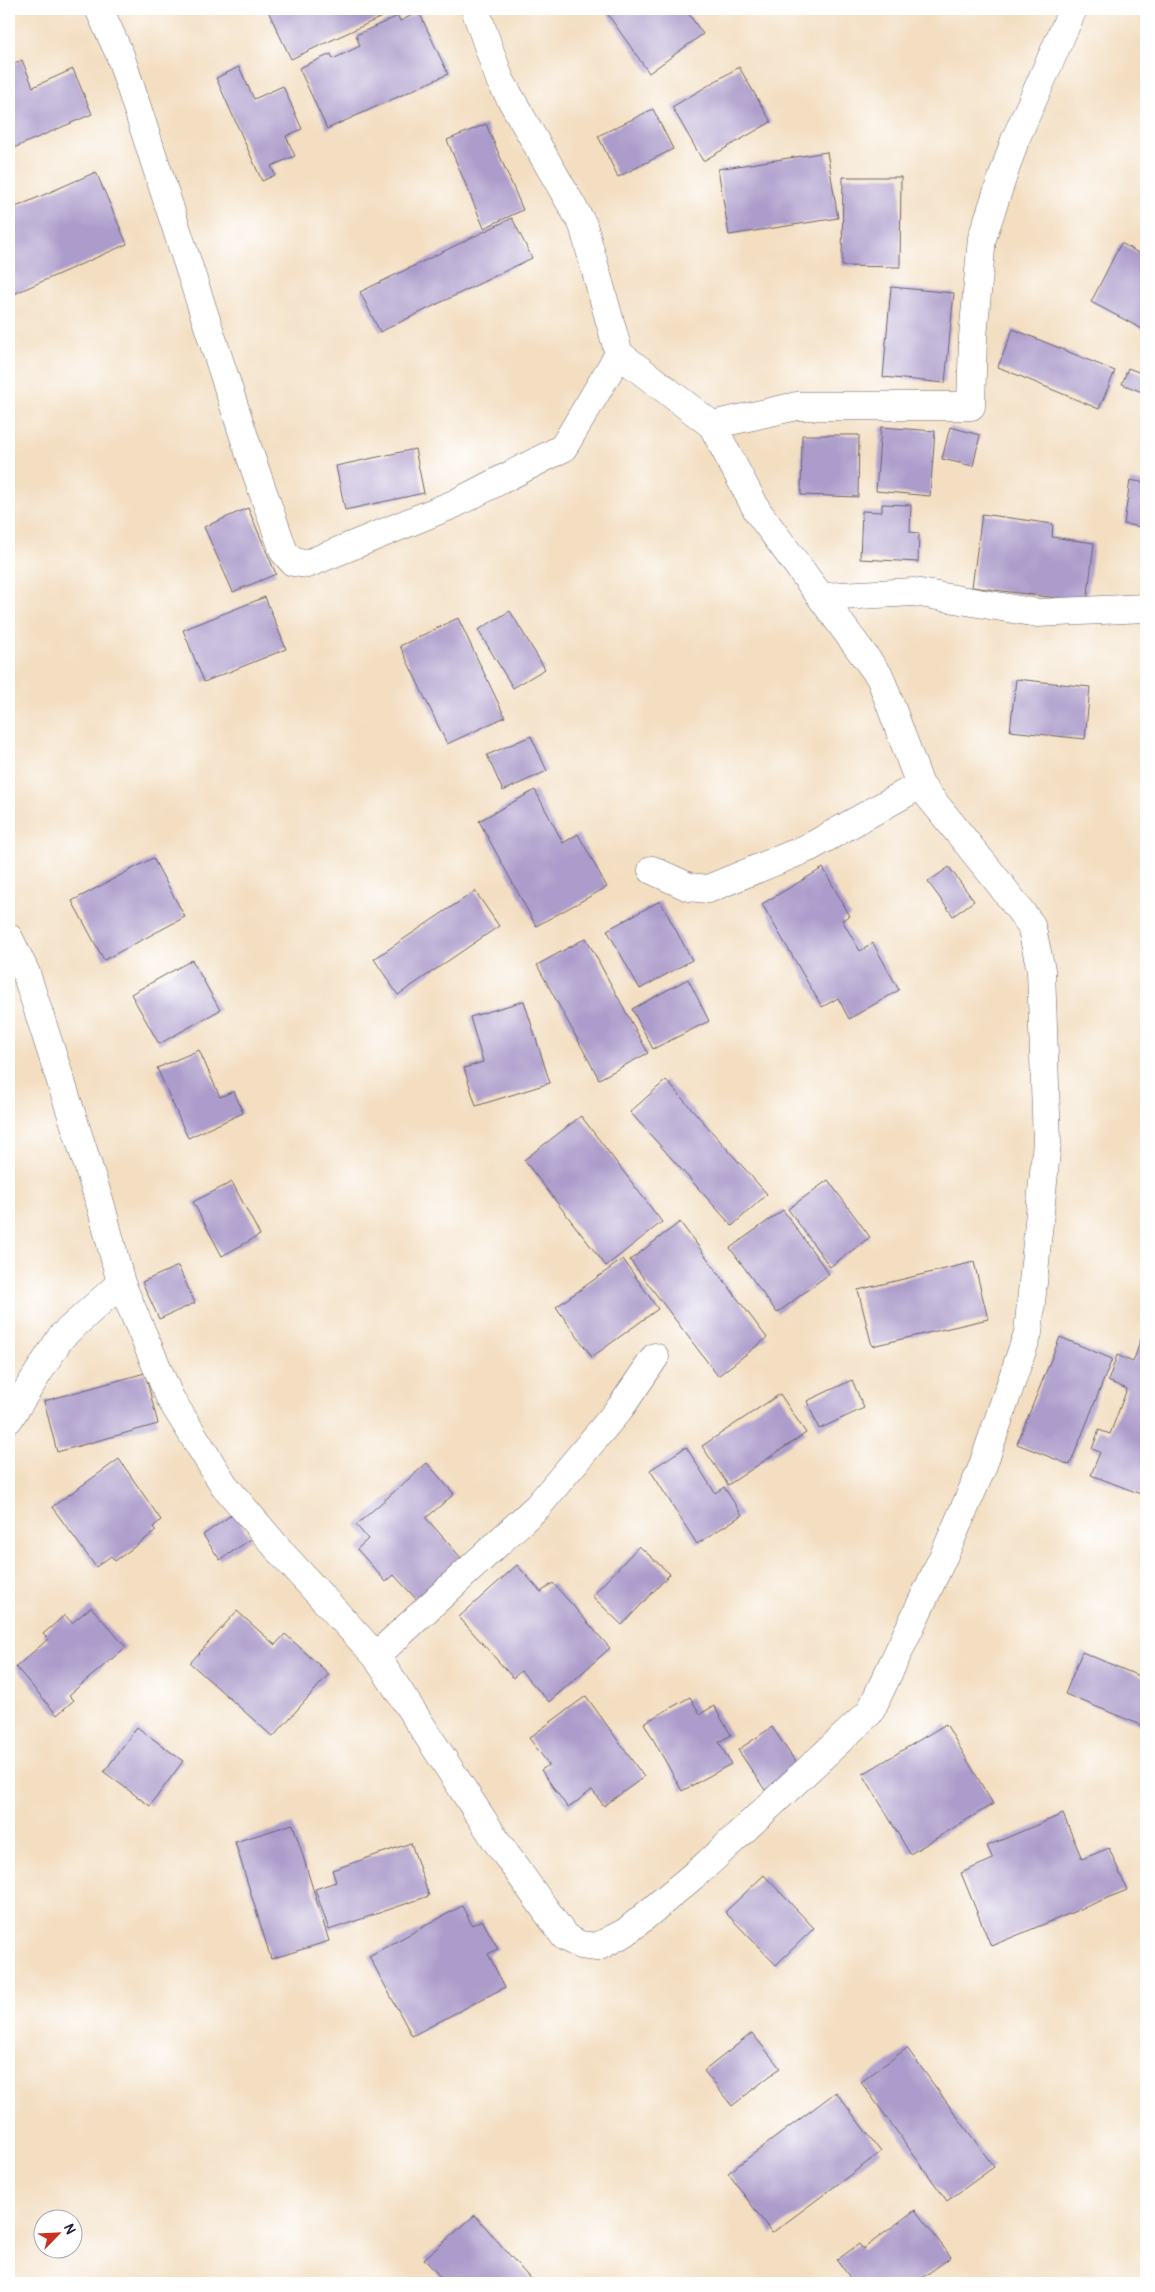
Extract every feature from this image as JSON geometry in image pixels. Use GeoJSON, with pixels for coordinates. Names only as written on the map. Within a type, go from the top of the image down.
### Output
{"type":"FeatureCollection","features":[{"type":"Feature","properties":{"kind":"street"},"geometry":{"type":"LineString","coordinates":[[99,9],[120,56],[271,516],[284,552],[293,562],[307,564],[454,504],[563,448],[619,354]]}},
{"type":"Feature","properties":{"kind":"street"},"geometry":{"type":"LineString","coordinates":[[9,938],[26,973],[101,1206],[121,1282],[170,1398],[224,1485],[285,1556],[376,1656],[497,1842],[565,1937],[580,1945],[597,1947],[626,1932],[705,1866],[870,1712],[944,1555],[982,1468],[1028,1333],[1047,1142],[1041,970],[1031,925],[920,785],[880,677],[758,512],[712,424],[619,354],[583,225],[500,80],[475,9]]}},
{"type":"Feature","properties":{"kind":"street"},"geometry":{"type":"LineString","coordinates":[[712,424],[797,406],[971,406],[973,337],[982,238],[1015,140],[1073,9]]}},
{"type":"Feature","properties":{"kind":"street"},"geometry":{"type":"LineString","coordinates":[[822,597],[914,592],[1037,613],[1146,608]]}},
{"type":"Feature","properties":{"kind":"street"},"geometry":{"type":"LineString","coordinates":[[652,870],[689,887],[708,889],[810,847],[920,785]]}},
{"type":"Feature","properties":{"kind":"street"},"geometry":{"type":"LineString","coordinates":[[9,1419],[61,1337],[121,1282]]}},
{"type":"Feature","properties":{"kind":"street"},"geometry":{"type":"LineString","coordinates":[[376,1656],[538,1506],[621,1407],[655,1356]]}},
{"type":"Feature","properties":{"kind":"building"},"geometry":{"type":"Polygon","coordinates":[[[267,9],[399,9],[291,59],[267,9]]]}},
{"type":"Feature","properties":{"kind":"building"},"geometry":{"type":"Polygon","coordinates":[[[604,9],[685,9],[703,34],[649,73],[604,9]]]}},
{"type":"Feature","properties":{"kind":"building"},"geometry":{"type":"Polygon","coordinates":[[[419,12],[448,74],[327,129],[299,68],[331,54],[333,59],[360,46],[356,35],[398,16],[400,21],[419,12]]]}},
{"type":"Feature","properties":{"kind":"building"},"geometry":{"type":"Polygon","coordinates":[[[22,60],[33,87],[73,69],[92,114],[9,150],[9,66],[22,60]]]}},
{"type":"Feature","properties":{"kind":"building"},"geometry":{"type":"Polygon","coordinates":[[[239,67],[254,99],[283,86],[302,129],[286,136],[295,156],[271,166],[275,175],[262,181],[216,78],[239,67]]]}},
{"type":"Feature","properties":{"kind":"building"},"geometry":{"type":"Polygon","coordinates":[[[739,67],[771,122],[703,161],[672,107],[739,67]]]}},
{"type":"Feature","properties":{"kind":"building"},"geometry":{"type":"Polygon","coordinates":[[[653,109],[673,149],[618,177],[598,136],[653,109]]]}},
{"type":"Feature","properties":{"kind":"building"},"geometry":{"type":"Polygon","coordinates":[[[486,124],[523,210],[484,228],[447,140],[486,124]]]}},
{"type":"Feature","properties":{"kind":"building"},"geometry":{"type":"Polygon","coordinates":[[[827,152],[838,218],[729,235],[718,169],[827,152]]]}},
{"type":"Feature","properties":{"kind":"building"},"geometry":{"type":"Polygon","coordinates":[[[96,172],[127,244],[9,296],[9,210],[96,172]]]}},
{"type":"Feature","properties":{"kind":"building"},"geometry":{"type":"Polygon","coordinates":[[[843,177],[901,177],[900,267],[842,266],[843,177]]]}},
{"type":"Feature","properties":{"kind":"building"},"geometry":{"type":"Polygon","coordinates":[[[512,218],[532,258],[380,332],[360,292],[512,218]]]}},
{"type":"Feature","properties":{"kind":"building"},"geometry":{"type":"Polygon","coordinates":[[[1121,243],[1146,257],[1146,326],[1144,330],[1091,302],[1121,243]]]}},
{"type":"Feature","properties":{"kind":"building"},"geometry":{"type":"Polygon","coordinates":[[[891,287],[954,293],[945,383],[883,377],[891,287]]]}},
{"type":"Feature","properties":{"kind":"building"},"geometry":{"type":"Polygon","coordinates":[[[1013,329],[1115,371],[1099,409],[998,367],[1013,329]]]}},
{"type":"Feature","properties":{"kind":"building"},"geometry":{"type":"Polygon","coordinates":[[[1128,368],[1146,375],[1142,392],[1122,384],[1128,368]]]}},
{"type":"Feature","properties":{"kind":"building"},"geometry":{"type":"Polygon","coordinates":[[[881,427],[935,431],[930,496],[876,491],[881,427]]]}},
{"type":"Feature","properties":{"kind":"building"},"geometry":{"type":"Polygon","coordinates":[[[950,427],[980,435],[973,466],[942,459],[950,427]]]}},
{"type":"Feature","properties":{"kind":"building"},"geometry":{"type":"Polygon","coordinates":[[[802,435],[859,435],[858,497],[801,495],[802,435]]]}},
{"type":"Feature","properties":{"kind":"building"},"geometry":{"type":"Polygon","coordinates":[[[415,449],[424,493],[345,510],[336,466],[415,449]]]}},
{"type":"Feature","properties":{"kind":"building"},"geometry":{"type":"Polygon","coordinates":[[[1130,480],[1146,483],[1146,528],[1124,524],[1130,480]]]}},
{"type":"Feature","properties":{"kind":"building"},"geometry":{"type":"Polygon","coordinates":[[[882,504],[911,505],[910,532],[919,533],[918,562],[860,559],[862,511],[882,512],[882,504]]]}},
{"type":"Feature","properties":{"kind":"building"},"geometry":{"type":"Polygon","coordinates":[[[248,508],[276,574],[233,592],[204,527],[248,508]]]}},
{"type":"Feature","properties":{"kind":"building"},"geometry":{"type":"Polygon","coordinates":[[[982,514],[1053,524],[1052,537],[1094,543],[1087,602],[972,587],[982,514]]]}},
{"type":"Feature","properties":{"kind":"building"},"geometry":{"type":"Polygon","coordinates":[[[265,597],[286,649],[204,682],[183,630],[265,597]]]}},
{"type":"Feature","properties":{"kind":"building"},"geometry":{"type":"Polygon","coordinates":[[[510,611],[545,669],[513,688],[478,630],[510,611]]]}},
{"type":"Feature","properties":{"kind":"building"},"geometry":{"type":"Polygon","coordinates":[[[458,618],[505,717],[447,744],[400,646],[458,618]]]}},
{"type":"Feature","properties":{"kind":"building"},"geometry":{"type":"Polygon","coordinates":[[[1016,679],[1090,687],[1085,739],[1010,731],[1016,679]]]}},
{"type":"Feature","properties":{"kind":"building"},"geometry":{"type":"Polygon","coordinates":[[[531,736],[547,771],[503,791],[487,755],[531,736]]]}},
{"type":"Feature","properties":{"kind":"building"},"geometry":{"type":"Polygon","coordinates":[[[535,790],[563,843],[578,834],[607,887],[536,926],[479,821],[535,790]]]}},
{"type":"Feature","properties":{"kind":"building"},"geometry":{"type":"Polygon","coordinates":[[[153,858],[185,917],[104,960],[72,901],[153,858]]]}},
{"type":"Feature","properties":{"kind":"building"},"geometry":{"type":"Polygon","coordinates":[[[949,867],[974,901],[953,916],[928,882],[949,867]]]}},
{"type":"Feature","properties":{"kind":"building"},"geometry":{"type":"Polygon","coordinates":[[[823,868],[850,916],[842,920],[860,951],[873,943],[899,990],[849,1019],[838,998],[822,1007],[762,904],[823,868]]]}},
{"type":"Feature","properties":{"kind":"building"},"geometry":{"type":"Polygon","coordinates":[[[475,891],[499,926],[398,995],[374,959],[475,891]]]}},
{"type":"Feature","properties":{"kind":"building"},"geometry":{"type":"Polygon","coordinates":[[[660,901],[692,960],[640,989],[607,930],[660,901]]]}},
{"type":"Feature","properties":{"kind":"building"},"geometry":{"type":"Polygon","coordinates":[[[586,938],[648,1053],[599,1079],[537,965],[586,938]]]}},
{"type":"Feature","properties":{"kind":"building"},"geometry":{"type":"Polygon","coordinates":[[[192,960],[220,1010],[159,1044],[131,994],[192,960]]]}},
{"type":"Feature","properties":{"kind":"building"},"geometry":{"type":"Polygon","coordinates":[[[688,979],[709,1021],[653,1049],[632,1009],[688,979]]]}},
{"type":"Feature","properties":{"kind":"building"},"geometry":{"type":"Polygon","coordinates":[[[524,1001],[550,1083],[476,1106],[464,1068],[483,1062],[470,1017],[524,1001]]]}},
{"type":"Feature","properties":{"kind":"building"},"geometry":{"type":"Polygon","coordinates":[[[199,1050],[220,1097],[234,1091],[243,1113],[188,1138],[157,1068],[199,1050]]]}},
{"type":"Feature","properties":{"kind":"building"},"geometry":{"type":"Polygon","coordinates":[[[666,1080],[767,1194],[732,1226],[630,1112],[666,1080]]]}},
{"type":"Feature","properties":{"kind":"building"},"geometry":{"type":"Polygon","coordinates":[[[581,1116],[662,1222],[606,1266],[524,1160],[581,1116]]]}},
{"type":"Feature","properties":{"kind":"building"},"geometry":{"type":"Polygon","coordinates":[[[828,1180],[870,1237],[830,1267],[788,1209],[828,1180]]]}},
{"type":"Feature","properties":{"kind":"building"},"geometry":{"type":"Polygon","coordinates":[[[232,1182],[260,1235],[222,1256],[193,1202],[232,1182]]]}},
{"type":"Feature","properties":{"kind":"building"},"geometry":{"type":"Polygon","coordinates":[[[783,1210],[829,1274],[777,1313],[730,1248],[783,1210]]]}},
{"type":"Feature","properties":{"kind":"building"},"geometry":{"type":"Polygon","coordinates":[[[680,1222],[767,1338],[718,1376],[630,1260],[680,1222]]]}},
{"type":"Feature","properties":{"kind":"building"},"geometry":{"type":"Polygon","coordinates":[[[623,1259],[658,1309],[592,1357],[556,1307],[623,1259]]]}},
{"type":"Feature","properties":{"kind":"building"},"geometry":{"type":"Polygon","coordinates":[[[974,1262],[988,1319],[872,1346],[858,1290],[974,1262]]]}},
{"type":"Feature","properties":{"kind":"building"},"geometry":{"type":"Polygon","coordinates":[[[178,1266],[195,1303],[159,1319],[142,1282],[178,1266]]]}},
{"type":"Feature","properties":{"kind":"building"},"geometry":{"type":"Polygon","coordinates":[[[1060,1337],[1112,1359],[1070,1465],[1017,1444],[1060,1337]]]}},
{"type":"Feature","properties":{"kind":"building"},"geometry":{"type":"Polygon","coordinates":[[[1142,1337],[1146,1339],[1146,1496],[1091,1475],[1100,1452],[1092,1449],[1099,1430],[1110,1434],[1127,1389],[1108,1381],[1117,1355],[1133,1362],[1142,1337]]]}},
{"type":"Feature","properties":{"kind":"building"},"geometry":{"type":"Polygon","coordinates":[[[145,1373],[158,1424],[57,1452],[44,1401],[145,1373]]]}},
{"type":"Feature","properties":{"kind":"building"},"geometry":{"type":"Polygon","coordinates":[[[852,1380],[864,1408],[819,1429],[807,1401],[852,1380]]]}},
{"type":"Feature","properties":{"kind":"building"},"geometry":{"type":"Polygon","coordinates":[[[780,1394],[806,1433],[728,1485],[702,1446],[780,1394]]]}},
{"type":"Feature","properties":{"kind":"building"},"geometry":{"type":"Polygon","coordinates":[[[686,1447],[715,1493],[724,1487],[742,1515],[697,1544],[650,1470],[686,1447]]]}},
{"type":"Feature","properties":{"kind":"building"},"geometry":{"type":"Polygon","coordinates":[[[119,1459],[161,1520],[153,1527],[156,1531],[115,1561],[111,1556],[96,1567],[52,1507],[119,1459]]]}},
{"type":"Feature","properties":{"kind":"building"},"geometry":{"type":"Polygon","coordinates":[[[427,1463],[454,1494],[426,1518],[463,1560],[417,1600],[394,1575],[386,1582],[357,1549],[368,1539],[356,1525],[427,1463]]]}},
{"type":"Feature","properties":{"kind":"building"},"geometry":{"type":"Polygon","coordinates":[[[234,1513],[251,1539],[220,1560],[203,1535],[234,1513]]]}},
{"type":"Feature","properties":{"kind":"building"},"geometry":{"type":"Polygon","coordinates":[[[639,1546],[670,1574],[622,1625],[592,1596],[639,1546]]]}},
{"type":"Feature","properties":{"kind":"building"},"geometry":{"type":"Polygon","coordinates":[[[517,1565],[541,1592],[553,1583],[610,1648],[549,1702],[521,1671],[513,1678],[459,1617],[517,1565]]]}},
{"type":"Feature","properties":{"kind":"building"},"geometry":{"type":"Polygon","coordinates":[[[91,1607],[126,1647],[69,1695],[74,1700],[57,1715],[16,1667],[48,1639],[43,1634],[65,1615],[72,1623],[91,1607]]]}},
{"type":"Feature","properties":{"kind":"building"},"geometry":{"type":"Polygon","coordinates":[[[237,1611],[275,1645],[285,1634],[329,1674],[273,1737],[190,1663],[237,1611]]]}},
{"type":"Feature","properties":{"kind":"building"},"geometry":{"type":"Polygon","coordinates":[[[1082,1652],[1146,1679],[1146,1727],[1065,1694],[1082,1652]]]}},
{"type":"Feature","properties":{"kind":"building"},"geometry":{"type":"Polygon","coordinates":[[[586,1696],[644,1777],[604,1806],[592,1790],[568,1808],[541,1770],[549,1765],[529,1738],[586,1696]]]}},
{"type":"Feature","properties":{"kind":"building"},"geometry":{"type":"Polygon","coordinates":[[[690,1697],[700,1714],[714,1706],[731,1735],[719,1742],[731,1764],[682,1791],[644,1723],[690,1697]]]}},
{"type":"Feature","properties":{"kind":"building"},"geometry":{"type":"Polygon","coordinates":[[[946,1724],[993,1804],[910,1854],[863,1774],[946,1724]]]}},
{"type":"Feature","properties":{"kind":"building"},"geometry":{"type":"Polygon","coordinates":[[[137,1727],[183,1761],[150,1806],[104,1772],[137,1727]]]}},
{"type":"Feature","properties":{"kind":"building"},"geometry":{"type":"Polygon","coordinates":[[[772,1727],[799,1767],[765,1790],[738,1750],[772,1727]]]}},
{"type":"Feature","properties":{"kind":"building"},"geometry":{"type":"Polygon","coordinates":[[[1063,1814],[1082,1859],[1109,1848],[1127,1890],[991,1946],[961,1873],[993,1859],[987,1846],[1063,1814]]]}},
{"type":"Feature","properties":{"kind":"building"},"geometry":{"type":"Polygon","coordinates":[[[293,1824],[329,1941],[271,1959],[235,1842],[293,1824]]]}},
{"type":"Feature","properties":{"kind":"building"},"geometry":{"type":"Polygon","coordinates":[[[411,1843],[429,1896],[329,1930],[315,1889],[336,1882],[332,1870],[411,1843]]]}},
{"type":"Feature","properties":{"kind":"building"},"geometry":{"type":"Polygon","coordinates":[[[764,1875],[814,1928],[776,1965],[725,1912],[764,1875]]]}},
{"type":"Feature","properties":{"kind":"building"},"geometry":{"type":"Polygon","coordinates":[[[462,1906],[472,1925],[482,1920],[498,1949],[488,1954],[505,1987],[412,2036],[369,1956],[462,1906]]]}},
{"type":"Feature","properties":{"kind":"building"},"geometry":{"type":"Polygon","coordinates":[[[752,2033],[780,2068],[732,2106],[704,2071],[752,2033]]]}},
{"type":"Feature","properties":{"kind":"building"},"geometry":{"type":"Polygon","coordinates":[[[907,2048],[994,2167],[947,2201],[861,2082],[907,2048]]]}},
{"type":"Feature","properties":{"kind":"building"},"geometry":{"type":"Polygon","coordinates":[[[836,2092],[881,2152],[772,2233],[728,2173],[836,2092]]]}},
{"type":"Feature","properties":{"kind":"building"},"geometry":{"type":"Polygon","coordinates":[[[915,2210],[951,2257],[915,2283],[854,2283],[837,2260],[859,2244],[863,2249],[915,2210]]]}},
{"type":"Feature","properties":{"kind":"building"},"geometry":{"type":"Polygon","coordinates":[[[475,2215],[532,2281],[529,2283],[446,2283],[424,2259],[475,2215]]]}}]}
